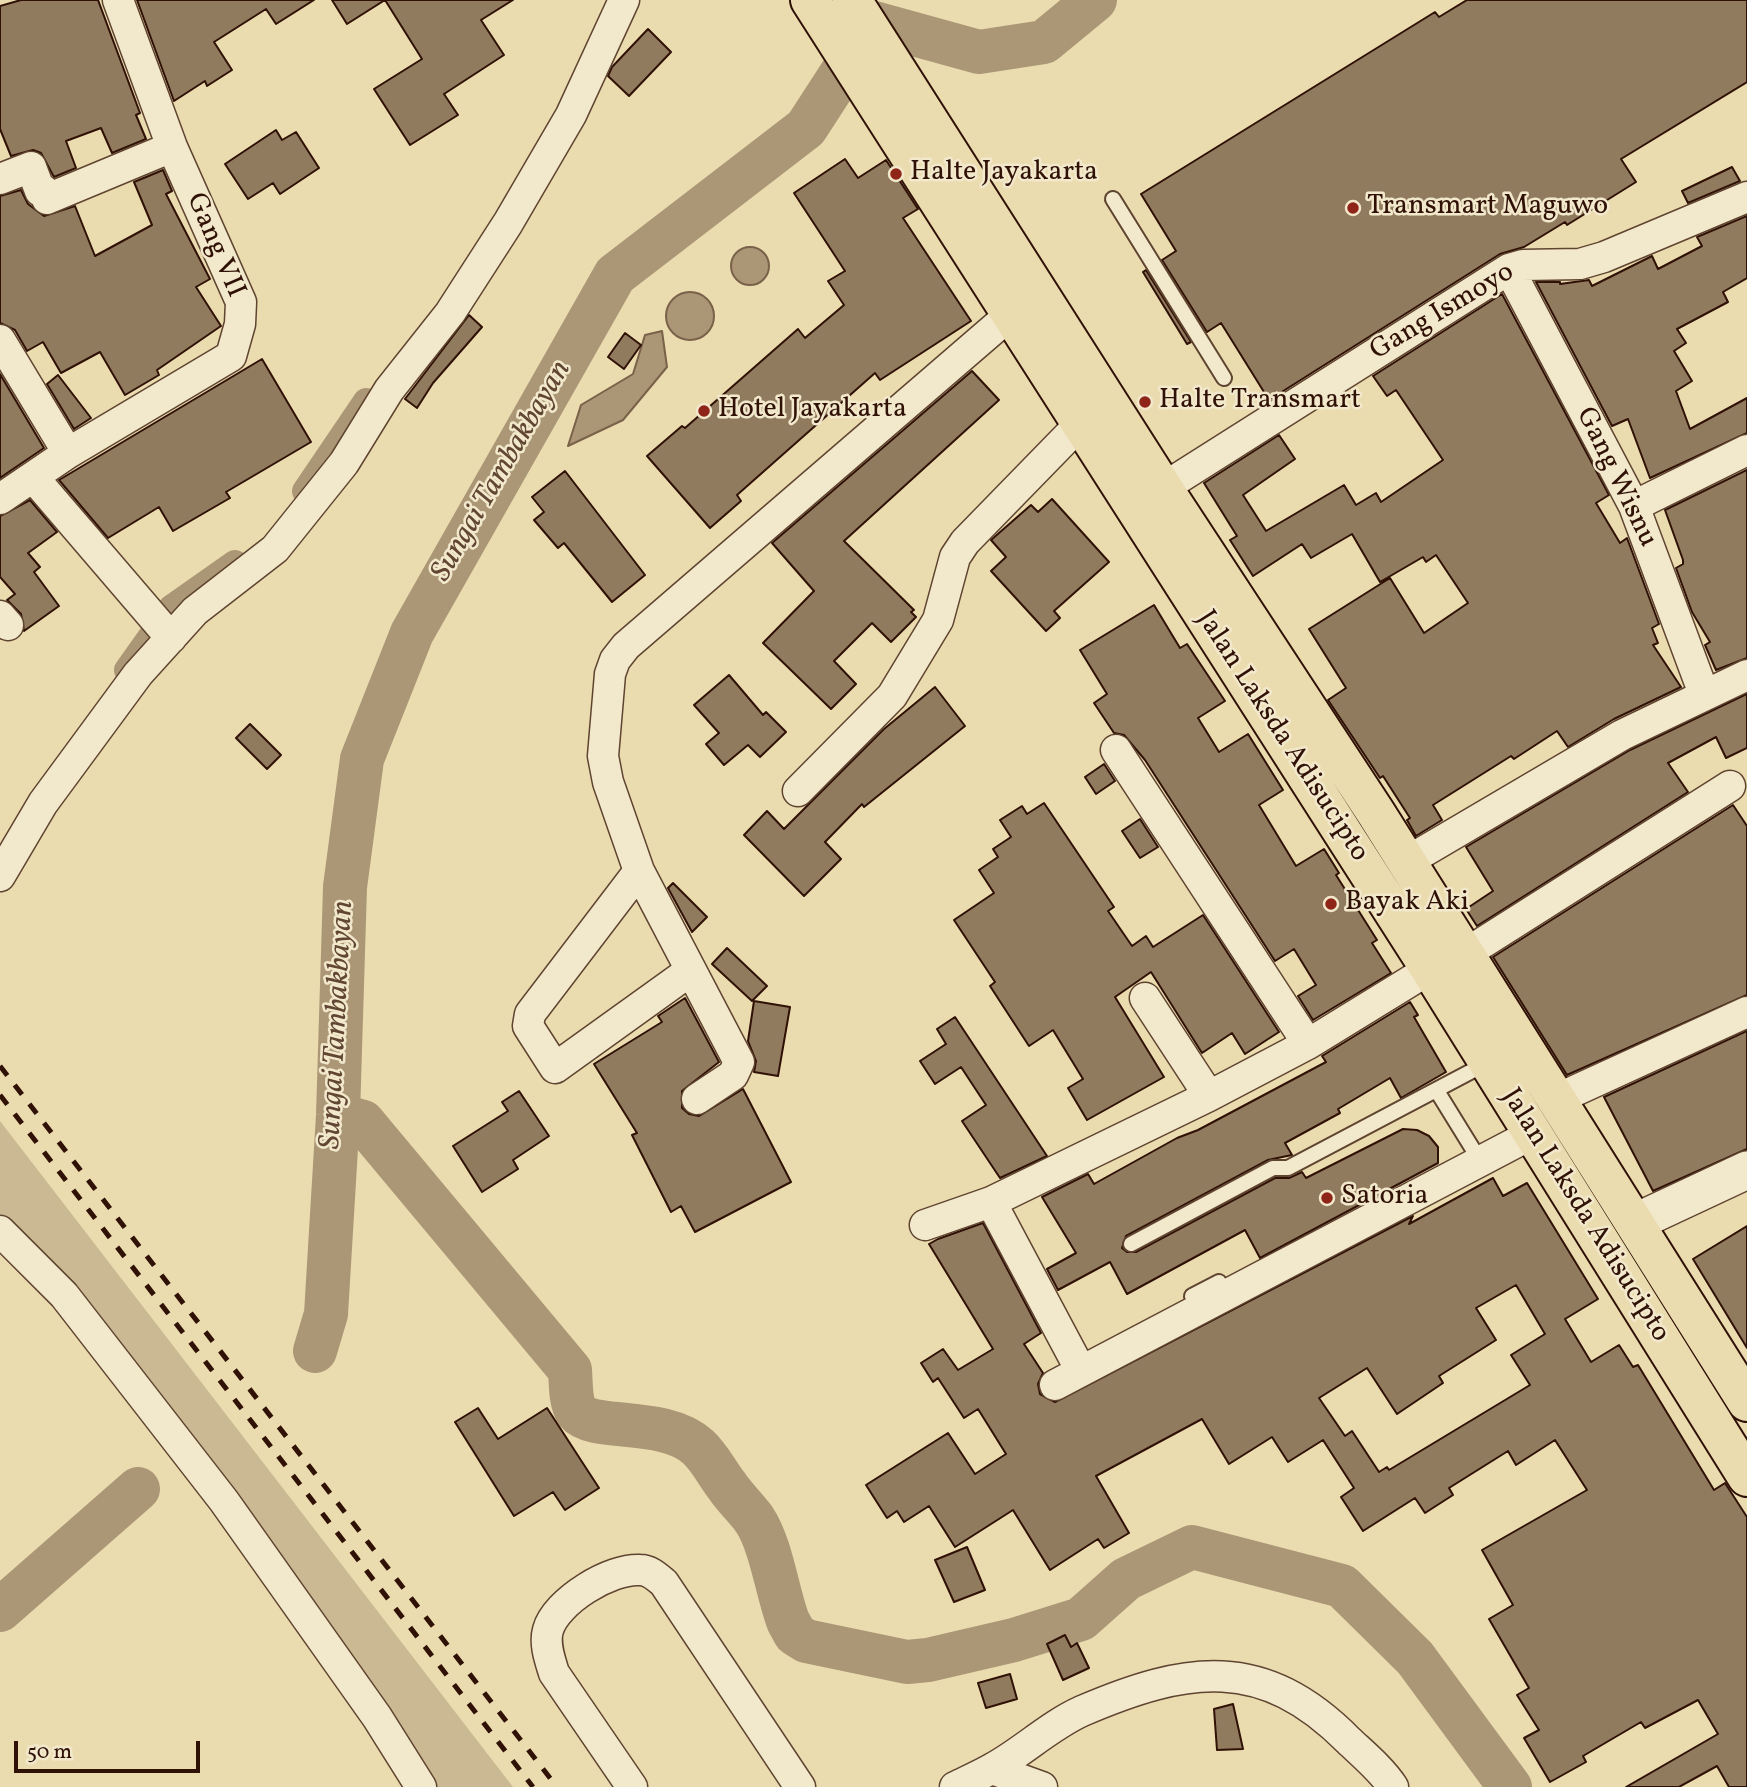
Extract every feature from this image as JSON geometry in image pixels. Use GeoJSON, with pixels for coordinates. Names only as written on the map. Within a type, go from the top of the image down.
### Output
{"type":"FeatureCollection","features":[{"type":"Feature","properties":{"kind":"highway","name":"Jalan Laksda Adisucipto"},"geometry":{"type":"LineString","coordinates":[[810,0],[914,129],[1163,488],[1465,954],[1747,1402]]}},
{"type":"Feature","properties":{"kind":"highway","name":"Jalan Laksda Adisucipto"},"geometry":{"type":"LineString","coordinates":[[852,0],[914,129],[1012,314],[1430,969],[1747,1477]]}},
{"type":"Feature","properties":{"kind":"street","name":"Gang VII"},"geometry":{"type":"LineString","coordinates":[[0,499],[68,453],[231,356],[240,324],[241,302],[172,147],[118,0]]}},
{"type":"Feature","properties":{"kind":"street"},"geometry":{"type":"LineString","coordinates":[[0,876],[43,803],[138,674],[161,627],[195,611],[275,549],[344,463],[390,390],[450,313],[508,223],[571,115],[624,0]]}},
{"type":"Feature","properties":{"kind":"street"},"geometry":{"type":"LineString","coordinates":[[0,179],[31,167],[40,191],[43,190],[47,198],[172,147]]}},
{"type":"Feature","properties":{"kind":"street","name":"Gang Ismoyo"},"geometry":{"type":"LineString","coordinates":[[1163,488],[1508,269],[1523,265],[1580,264],[1604,257],[1747,197]]}},
{"type":"Feature","properties":{"kind":"street","name":"Gang Wisnu"},"geometry":{"type":"LineString","coordinates":[[1508,269],[1634,506],[1704,694]]}},
{"type":"Feature","properties":{"kind":"street"},"geometry":{"type":"LineString","coordinates":[[697,1099],[733,1075],[739,1062],[639,871],[608,782],[604,756],[610,674],[615,660],[626,646],[1012,314]]}},
{"type":"Feature","properties":{"kind":"street"},"geometry":{"type":"LineString","coordinates":[[0,340],[68,453]]}},
{"type":"Feature","properties":{"kind":"street"},"geometry":{"type":"LineString","coordinates":[[799,791],[892,696],[938,620],[955,557],[965,542],[1081,423]]}},
{"type":"Feature","properties":{"kind":"street"},"geometry":{"type":"LineString","coordinates":[[1634,506],[1747,450]]}},
{"type":"Feature","properties":{"kind":"street"},"geometry":{"type":"LineString","coordinates":[[33,477],[161,627]]}},
{"type":"Feature","properties":{"kind":"street"},"geometry":{"type":"LineString","coordinates":[[1406,862],[1622,735],[1747,675]]}},
{"type":"Feature","properties":{"kind":"street"},"geometry":{"type":"LineString","coordinates":[[1116,750],[1308,1044]]}},
{"type":"Feature","properties":{"kind":"street"},"geometry":{"type":"LineString","coordinates":[[1465,954],[1730,786]]}},
{"type":"Feature","properties":{"kind":"street"},"geometry":{"type":"LineString","coordinates":[[639,871],[530,1014],[528,1026],[555,1068],[690,971]]}},
{"type":"Feature","properties":{"kind":"street"},"geometry":{"type":"LineString","coordinates":[[925,1225],[991,1202],[1209,1096],[1308,1044],[1430,969]]}},
{"type":"Feature","properties":{"kind":"street"},"geometry":{"type":"LineString","coordinates":[[1145,998],[1209,1096]]}},
{"type":"Feature","properties":{"kind":"street"},"geometry":{"type":"LineString","coordinates":[[1557,1099],[1747,1012]]}},
{"type":"Feature","properties":{"kind":"street"},"geometry":{"type":"LineString","coordinates":[[1055,1385],[1529,1129]]}},
{"type":"Feature","properties":{"kind":"street"},"geometry":{"type":"LineString","coordinates":[[1636,1222],[1747,1170]]}},
{"type":"Feature","properties":{"kind":"street"},"geometry":{"type":"LineString","coordinates":[[991,1202],[1081,1371]]}},
{"type":"Feature","properties":{"kind":"street"},"geometry":{"type":"LineString","coordinates":[[0,1231],[64,1295],[224,1501],[377,1717],[421,1787]]}},
{"type":"Feature","properties":{"kind":"street"},"geometry":{"type":"LineString","coordinates":[[632,1787],[554,1673],[548,1652],[548,1629],[566,1601],[611,1574],[640,1570],[653,1574],[664,1583],[800,1787]]}},
{"type":"Feature","properties":{"kind":"street"},"geometry":{"type":"LineString","coordinates":[[955,1787],[992,1769],[1036,1737],[1082,1712],[1153,1686],[1194,1676],[1230,1674],[1262,1683],[1299,1700],[1328,1719],[1393,1787]]}},
{"type":"Feature","properties":{"kind":"street"},"geometry":{"type":"LineString","coordinates":[[992,1769],[1042,1787]]}},
{"type":"Feature","properties":{"kind":"lane"},"geometry":{"type":"LineString","coordinates":[[1112,199],[1224,378]]}},
{"type":"Feature","properties":{"kind":"lane"},"geometry":{"type":"LineString","coordinates":[[1131,1244],[1273,1168],[1288,1168],[1488,1062]]}},
{"type":"Feature","properties":{"kind":"lane"},"geometry":{"type":"LineString","coordinates":[[1437,1091],[1474,1151]]}},
{"type":"Feature","properties":{"kind":"lane"},"geometry":{"type":"LineString","coordinates":[[1437,1169],[1529,1129]]}},
{"type":"Feature","properties":{"kind":"lane"},"geometry":{"type":"LineString","coordinates":[[1192,1296],[1261,1260]]}},
{"type":"Feature","properties":{"kind":"shaded area"},"geometry":{"type":"Polygon","coordinates":[[[750,247],[764,252],[769,266],[764,280],[750,285],[736,280],[731,266],[736,252],[750,247]]]}},
{"type":"Feature","properties":{"kind":"shaded area"},"geometry":{"type":"Polygon","coordinates":[[[690,292],[699,293],[707,299],[713,307],[713,325],[707,333],[699,339],[690,340],[681,339],[673,333],[667,325],[666,316],[667,307],[673,299],[681,293],[690,292]]]}},
{"type":"Feature","properties":{"kind":"shaded area"},"geometry":{"type":"Polygon","coordinates":[[[662,331],[667,367],[623,420],[568,446],[581,405],[633,374],[645,335],[662,331]]]}},
{"type":"Feature","properties":{"kind":"shaded area"},"geometry":{"type":"Polygon","coordinates":[[[0,1121],[513,1787],[433,1787],[22,1233],[0,1214],[0,1121]]]}},
{"type":"Feature","properties":{"kind":"building"},"geometry":{"type":"Polygon","coordinates":[[[21,0],[98,0],[140,113],[136,115],[146,139],[112,153],[101,128],[66,141],[76,168],[54,177],[41,153],[33,150],[11,156],[0,129],[0,6],[21,0]]]}},
{"type":"Feature","properties":{"kind":"building"},"geometry":{"type":"Polygon","coordinates":[[[137,0],[314,0],[276,24],[266,9],[214,42],[232,70],[207,86],[205,81],[174,101],[137,0]]]}},
{"type":"Feature","properties":{"kind":"building"},"geometry":{"type":"Polygon","coordinates":[[[332,0],[385,0],[347,24],[332,0]]]}},
{"type":"Feature","properties":{"kind":"building"},"geometry":{"type":"Polygon","coordinates":[[[385,0],[513,0],[481,20],[504,55],[444,94],[458,115],[410,145],[374,89],[422,59],[385,0]]]}},
{"type":"Feature","properties":{"kind":"building","name":"Transmart Maguwo"},"geometry":{"type":"Polygon","coordinates":[[[1467,0],[1747,0],[1747,82],[1621,159],[1636,182],[1567,225],[1565,222],[1524,247],[1500,254],[1269,400],[1221,323],[1207,332],[1162,260],[1176,251],[1141,194],[1435,12],[1439,17],[1467,0]]]}},
{"type":"Feature","properties":{"kind":"building"},"geometry":{"type":"Polygon","coordinates":[[[648,29],[671,52],[629,96],[608,76],[612,67],[648,29]]]}},
{"type":"Feature","properties":{"kind":"building"},"geometry":{"type":"Polygon","coordinates":[[[276,130],[282,140],[296,132],[319,168],[280,194],[273,183],[248,199],[225,164],[276,130]]]}},
{"type":"Feature","properties":{"kind":"building"},"geometry":{"type":"Polygon","coordinates":[[[845,159],[858,178],[886,160],[918,209],[903,218],[971,321],[880,380],[875,373],[737,495],[741,501],[710,528],[647,456],[682,426],[685,428],[798,329],[805,338],[844,305],[828,281],[845,271],[794,193],[845,159]]]}},
{"type":"Feature","properties":{"kind":"building"},"geometry":{"type":"Polygon","coordinates":[[[1732,167],[1740,181],[1688,203],[1682,191],[1732,167]]]}},
{"type":"Feature","properties":{"kind":"building"},"geometry":{"type":"Polygon","coordinates":[[[163,170],[172,191],[166,194],[210,279],[196,287],[221,326],[157,370],[159,375],[125,395],[100,352],[61,373],[43,342],[27,351],[15,330],[0,323],[0,196],[21,190],[28,204],[44,216],[75,206],[95,256],[152,225],[134,182],[163,170]]]}},
{"type":"Feature","properties":{"kind":"building"},"geometry":{"type":"Polygon","coordinates":[[[1747,216],[1747,278],[1723,292],[1728,302],[1677,329],[1686,343],[1674,351],[1692,381],[1676,391],[1690,429],[1747,398],[1747,433],[1650,478],[1628,419],[1612,426],[1536,282],[1560,284],[1589,280],[1592,286],[1652,256],[1658,269],[1702,246],[1697,237],[1747,216]]]}},
{"type":"Feature","properties":{"kind":"building"},"geometry":{"type":"Polygon","coordinates":[[[1146,270],[1191,342],[1187,344],[1143,272],[1146,270]]]}},
{"type":"Feature","properties":{"kind":"building"},"geometry":{"type":"Polygon","coordinates":[[[1502,294],[1609,495],[1596,503],[1620,543],[1627,538],[1659,624],[1652,628],[1658,643],[1653,645],[1681,687],[1614,719],[1568,747],[1557,731],[1514,759],[1511,756],[1433,805],[1442,820],[1416,836],[1407,820],[1410,818],[1383,776],[1380,778],[1328,700],[1346,688],[1309,629],[1390,578],[1424,633],[1468,603],[1436,555],[1426,562],[1423,557],[1380,582],[1352,534],[1311,558],[1302,544],[1253,576],[1230,540],[1237,536],[1204,483],[1279,435],[1295,459],[1243,495],[1266,531],[1344,485],[1356,505],[1376,493],[1381,502],[1443,460],[1396,390],[1387,396],[1373,376],[1502,294]]]}},
{"type":"Feature","properties":{"kind":"building"},"geometry":{"type":"Polygon","coordinates":[[[469,315],[482,327],[433,383],[417,408],[405,399],[469,315]]]}},
{"type":"Feature","properties":{"kind":"building"},"geometry":{"type":"Polygon","coordinates":[[[625,333],[641,345],[624,369],[608,357],[625,333]]]}},
{"type":"Feature","properties":{"kind":"building"},"geometry":{"type":"Polygon","coordinates":[[[262,359],[311,442],[226,492],[230,498],[173,531],[159,507],[108,538],[59,480],[262,359]]]}},
{"type":"Feature","properties":{"kind":"building"},"geometry":{"type":"Polygon","coordinates":[[[972,371],[999,400],[844,541],[914,610],[911,612],[916,617],[891,642],[872,623],[834,661],[856,684],[831,709],[763,643],[814,591],[772,543],[972,371]]]}},
{"type":"Feature","properties":{"kind":"building"},"geometry":{"type":"Polygon","coordinates":[[[0,374],[44,448],[0,478],[0,374]]]}},
{"type":"Feature","properties":{"kind":"building"},"geometry":{"type":"Polygon","coordinates":[[[58,375],[91,418],[74,429],[47,384],[58,375]]]}},
{"type":"Feature","properties":{"kind":"building"},"geometry":{"type":"Polygon","coordinates":[[[1747,470],[1747,658],[1716,670],[1705,645],[1710,642],[1692,612],[1676,568],[1683,564],[1683,560],[1665,510],[1747,470]]]}},
{"type":"Feature","properties":{"kind":"building"},"geometry":{"type":"Polygon","coordinates":[[[565,471],[645,575],[612,602],[564,543],[558,548],[534,520],[544,512],[532,497],[565,471]]]}},
{"type":"Feature","properties":{"kind":"building"},"geometry":{"type":"Polygon","coordinates":[[[1052,499],[1109,562],[1054,611],[1060,618],[1046,631],[991,571],[1006,557],[991,540],[1031,505],[1038,512],[1052,499]]]}},
{"type":"Feature","properties":{"kind":"building"},"geometry":{"type":"Polygon","coordinates":[[[30,500],[57,532],[28,553],[40,567],[34,572],[59,606],[24,631],[21,614],[7,600],[15,594],[0,577],[0,516],[30,500]]]}},
{"type":"Feature","properties":{"kind":"building"},"geometry":{"type":"Polygon","coordinates":[[[1154,605],[1180,648],[1187,644],[1225,701],[1198,718],[1219,752],[1248,734],[1283,790],[1259,805],[1296,866],[1324,849],[1339,873],[1336,875],[1377,940],[1372,943],[1391,973],[1313,1020],[1298,996],[1316,985],[1294,949],[1275,961],[1145,760],[1124,735],[1114,733],[1094,703],[1107,694],[1080,650],[1154,605]]]}},
{"type":"Feature","properties":{"kind":"building"},"geometry":{"type":"Polygon","coordinates":[[[729,675],[763,715],[766,712],[786,732],[760,757],[748,745],[724,765],[706,744],[719,733],[694,705],[729,675]]]}},
{"type":"Feature","properties":{"kind":"building"},"geometry":{"type":"Polygon","coordinates":[[[935,687],[965,726],[864,807],[862,804],[825,842],[841,859],[804,896],[744,835],[767,811],[784,829],[884,729],[935,687]]]}},
{"type":"Feature","properties":{"kind":"building"},"geometry":{"type":"Polygon","coordinates":[[[1747,694],[1747,748],[1726,758],[1716,737],[1668,763],[1688,792],[1477,926],[1466,909],[1493,891],[1466,847],[1630,750],[1747,694]]]}},
{"type":"Feature","properties":{"kind":"building"},"geometry":{"type":"Polygon","coordinates":[[[250,724],[281,755],[267,769],[236,738],[250,724]]]}},
{"type":"Feature","properties":{"kind":"building"},"geometry":{"type":"Polygon","coordinates":[[[1104,764],[1115,781],[1096,794],[1085,777],[1104,764]]]}},
{"type":"Feature","properties":{"kind":"building"},"geometry":{"type":"Polygon","coordinates":[[[1044,803],[1114,907],[1108,911],[1132,946],[1146,936],[1153,947],[1203,915],[1279,1032],[1245,1054],[1232,1033],[1202,1053],[1151,972],[1115,997],[1164,1077],[1087,1120],[1068,1088],[1083,1079],[1053,1030],[1029,1046],[990,986],[995,982],[954,920],[994,893],[979,870],[998,857],[993,849],[1011,837],[1000,820],[1022,806],[1027,814],[1044,803]]]}},
{"type":"Feature","properties":{"kind":"building"},"geometry":{"type":"Polygon","coordinates":[[[1733,805],[1747,826],[1747,995],[1567,1075],[1493,957],[1733,805]]]}},
{"type":"Feature","properties":{"kind":"building"},"geometry":{"type":"Polygon","coordinates":[[[1140,819],[1158,847],[1140,858],[1122,831],[1140,819]]]}},
{"type":"Feature","properties":{"kind":"building"},"geometry":{"type":"Polygon","coordinates":[[[673,883],[707,917],[692,932],[668,888],[673,883]]]}},
{"type":"Feature","properties":{"kind":"building"},"geometry":{"type":"Polygon","coordinates":[[[727,948],[767,986],[752,1001],[712,964],[727,948]]]}},
{"type":"Feature","properties":{"kind":"building"},"geometry":{"type":"Polygon","coordinates":[[[685,998],[719,1062],[682,1091],[682,1108],[689,1114],[699,1116],[743,1089],[791,1182],[695,1232],[681,1206],[671,1212],[632,1135],[637,1133],[594,1064],[662,1022],[658,1016],[685,998]]]}},
{"type":"Feature","properties":{"kind":"building"},"geometry":{"type":"Polygon","coordinates":[[[754,1001],[790,1007],[778,1076],[754,1072],[756,1061],[748,1041],[754,1001]]]}},
{"type":"Feature","properties":{"kind":"building"},"geometry":{"type":"Polygon","coordinates":[[[1410,1002],[1418,1015],[1414,1017],[1446,1072],[1401,1098],[1390,1078],[1338,1109],[1340,1113],[1285,1143],[1292,1155],[1268,1160],[1126,1236],[1122,1248],[1127,1252],[1136,1252],[1275,1178],[1289,1178],[1302,1172],[1306,1178],[1403,1129],[1417,1130],[1429,1136],[1438,1147],[1438,1163],[1260,1258],[1245,1230],[1127,1294],[1110,1262],[1058,1290],[1047,1269],[1076,1253],[1042,1197],[1088,1174],[1094,1184],[1177,1138],[1198,1130],[1326,1062],[1322,1056],[1410,1002]]]}},
{"type":"Feature","properties":{"kind":"building"},"geometry":{"type":"Polygon","coordinates":[[[955,1017],[1047,1156],[1000,1178],[962,1121],[986,1105],[961,1067],[935,1084],[920,1061],[946,1044],[937,1029],[955,1017]]]}},
{"type":"Feature","properties":{"kind":"building"},"geometry":{"type":"Polygon","coordinates":[[[1747,1031],[1747,1149],[1653,1191],[1604,1097],[1747,1031]]]}},
{"type":"Feature","properties":{"kind":"building"},"geometry":{"type":"Polygon","coordinates":[[[519,1091],[549,1136],[513,1160],[518,1169],[482,1192],[453,1146],[508,1111],[502,1102],[519,1091]]]}},
{"type":"Feature","properties":{"kind":"building"},"geometry":{"type":"Polygon","coordinates":[[[1493,1178],[1503,1196],[1527,1183],[1598,1299],[1565,1319],[1591,1362],[1619,1345],[1633,1367],[1638,1365],[1714,1490],[1725,1483],[1747,1517],[1747,1787],[1729,1787],[1717,1766],[1679,1787],[1626,1787],[1718,1734],[1698,1700],[1645,1728],[1641,1722],[1583,1756],[1586,1762],[1550,1782],[1524,1738],[1539,1730],[1517,1695],[1529,1688],[1489,1619],[1513,1605],[1482,1550],[1587,1490],[1555,1440],[1516,1465],[1508,1451],[1449,1488],[1453,1495],[1425,1513],[1415,1498],[1363,1531],[1341,1497],[1354,1488],[1323,1440],[1288,1462],[1272,1437],[1229,1464],[1202,1419],[1096,1476],[1129,1533],[1104,1548],[1098,1539],[1050,1570],[1013,1510],[955,1547],[929,1506],[904,1522],[897,1511],[887,1518],[866,1485],[948,1433],[975,1474],[1006,1454],[978,1409],[964,1418],[938,1378],[933,1382],[921,1363],[943,1349],[958,1370],[993,1349],[929,1244],[938,1239],[983,1223],[1041,1333],[1024,1344],[1043,1373],[1038,1384],[1040,1394],[1055,1402],[1413,1216],[1409,1224],[1493,1178]],[[1516,1285],[1476,1308],[1496,1340],[1439,1376],[1443,1383],[1397,1414],[1367,1368],[1319,1398],[1345,1436],[1352,1431],[1379,1472],[1387,1467],[1389,1470],[1530,1385],[1511,1355],[1545,1334],[1516,1285]]]}},
{"type":"Feature","properties":{"kind":"building"},"geometry":{"type":"Polygon","coordinates":[[[1747,1226],[1747,1348],[1693,1259],[1747,1226]]]}},
{"type":"Feature","properties":{"kind":"building"},"geometry":{"type":"Polygon","coordinates":[[[478,1408],[498,1439],[547,1408],[599,1488],[565,1510],[553,1492],[514,1516],[455,1422],[478,1408]]]}},
{"type":"Feature","properties":{"kind":"building"},"geometry":{"type":"Polygon","coordinates":[[[967,1547],[985,1590],[954,1602],[935,1560],[967,1547]]]}},
{"type":"Feature","properties":{"kind":"building"},"geometry":{"type":"Polygon","coordinates":[[[1065,1635],[1071,1647],[1077,1643],[1089,1668],[1063,1680],[1047,1644],[1065,1635]]]}},
{"type":"Feature","properties":{"kind":"building"},"geometry":{"type":"Polygon","coordinates":[[[1010,1674],[1017,1699],[986,1708],[978,1683],[1010,1674]]]}},
{"type":"Feature","properties":{"kind":"building"},"geometry":{"type":"Polygon","coordinates":[[[1233,1704],[1243,1749],[1217,1750],[1214,1709],[1233,1704]]]}},
{"type":"Feature","properties":{"kind":"waterway","name":"Sungai Tambakbayan"},"geometry":{"type":"LineString","coordinates":[[315,1351],[326,1314],[338,1115],[345,887],[362,759],[412,633],[615,275],[806,128],[874,23],[979,52],[1044,42],[1095,0]]}},
{"type":"Feature","properties":{"kind":"waterway"},"geometry":{"type":"LineString","coordinates":[[305,491],[366,401]]}},
{"type":"Feature","properties":{"kind":"waterway"},"geometry":{"type":"LineString","coordinates":[[127,670],[171,608],[235,563]]}},
{"type":"Feature","properties":{"kind":"waterway"},"geometry":{"type":"LineString","coordinates":[[338,1115],[363,1122],[570,1370],[572,1397],[577,1412],[598,1422],[667,1431],[684,1437],[702,1451],[760,1529],[788,1621],[795,1634],[806,1641],[907,1662],[928,1660],[1014,1640],[1081,1619],[1126,1579],[1192,1547],[1342,1586],[1415,1658],[1510,1787]]}},
{"type":"Feature","properties":{"kind":"waterway"},"geometry":{"type":"LineString","coordinates":[[0,1610],[138,1489]]}},
{"type":"Feature","properties":{"kind":"railway"},"geometry":{"type":"LineString","coordinates":[[0,1066],[557,1787]]}},
{"type":"Feature","properties":{"kind":"railway"},"geometry":{"type":"LineString","coordinates":[[0,1095],[533,1787]]}},
{"type":"Feature","properties":{"kind":"place","name":"Halte Jayakarta"},"geometry":{"type":"Point","coordinates":[896,174]}},
{"type":"Feature","properties":{"kind":"place","name":"Transmart Maguwo"},"geometry":{"type":"Point","coordinates":[1353,208]}},
{"type":"Feature","properties":{"kind":"place","name":"Halte Transmart"},"geometry":{"type":"Point","coordinates":[1145,402]}},
{"type":"Feature","properties":{"kind":"place","name":"Hotel Jayakarta"},"geometry":{"type":"Point","coordinates":[704,411]}},
{"type":"Feature","properties":{"kind":"place","name":"Bayak Aki"},"geometry":{"type":"Point","coordinates":[1331,904]}},
{"type":"Feature","properties":{"kind":"place","name":"Satoria"},"geometry":{"type":"Point","coordinates":[1327,1198]}}]}
